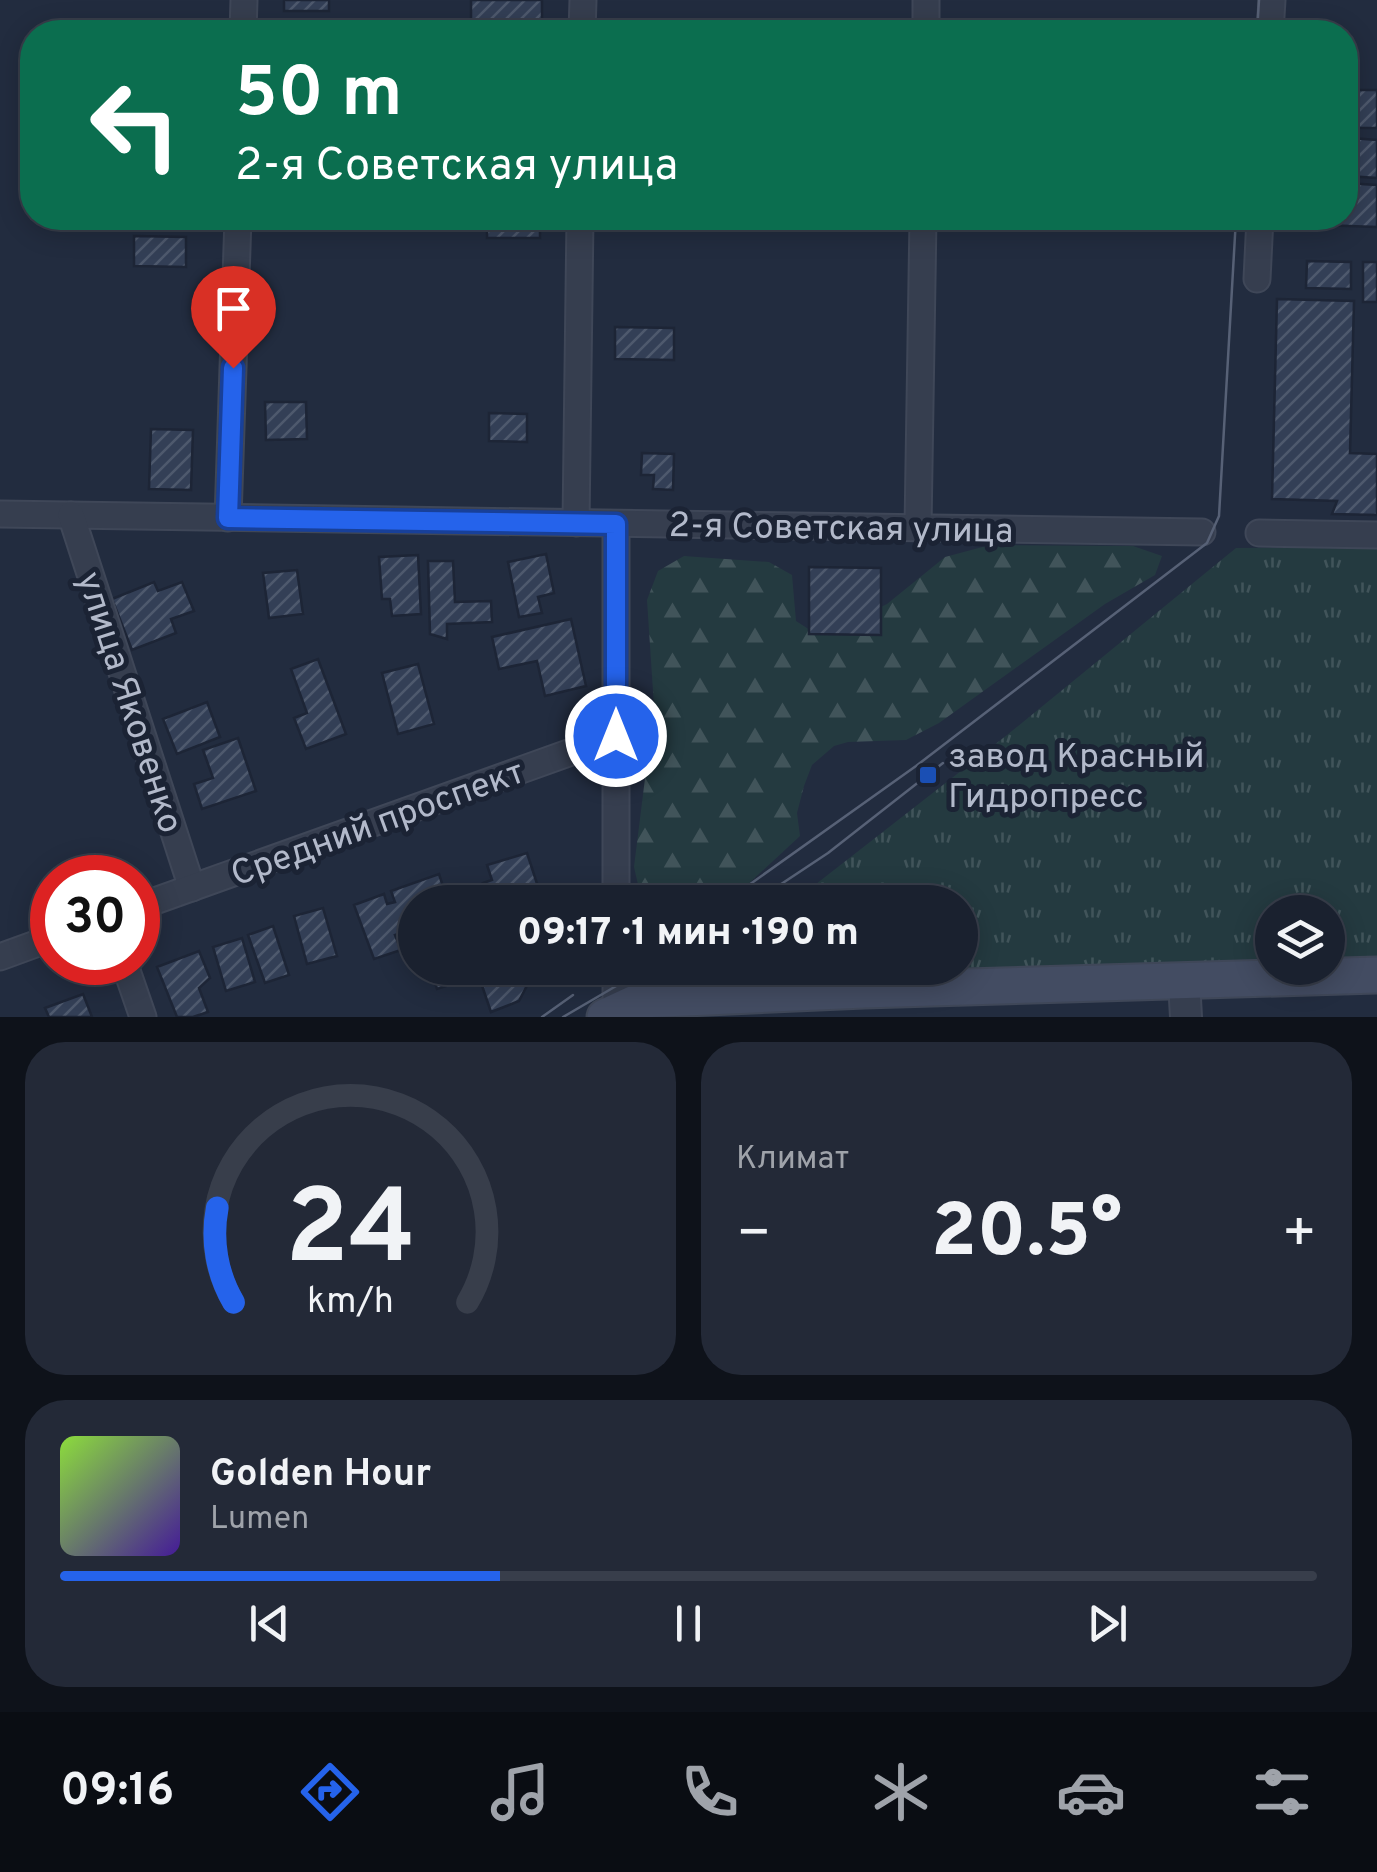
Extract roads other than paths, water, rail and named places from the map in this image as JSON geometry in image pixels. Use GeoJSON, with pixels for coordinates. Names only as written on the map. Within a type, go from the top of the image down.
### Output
{"type":"FeatureCollection","features":[{"type":"Feature","properties":{"kind":"main road"},"geometry":{"type":"LineString","coordinates":[[610,1015],[642,1000],[826,1005],[864,990],[1377,976]]}},
{"type":"Feature","properties":{"kind":"street"},"geometry":{"type":"LineString","coordinates":[[228,518],[238,230]]}},
{"type":"Feature","properties":{"kind":"street"},"geometry":{"type":"LineString","coordinates":[[576,523],[580,230]]}},
{"type":"Feature","properties":{"kind":"street"},"geometry":{"type":"LineString","coordinates":[[918,528],[923,230]]}},
{"type":"Feature","properties":{"kind":"street"},"geometry":{"type":"LineString","coordinates":[[1257,279],[1259,230]]}},
{"type":"Feature","properties":{"kind":"street","name":"2-я Советская улица"},"geometry":{"type":"LineString","coordinates":[[0,514],[1202,532]]}},
{"type":"Feature","properties":{"kind":"street","name":"улица Яковенко"},"geometry":{"type":"LineString","coordinates":[[70,516],[192,888]]}},
{"type":"Feature","properties":{"kind":"street"},"geometry":{"type":"LineString","coordinates":[[616,524],[616,885]]}},
{"type":"Feature","properties":{"kind":"street"},"geometry":{"type":"LineString","coordinates":[[1259,533],[1377,535]]}},
{"type":"Feature","properties":{"kind":"street","name":"Средний проспект"},"geometry":{"type":"LineString","coordinates":[[160,900],[616,736]]}},
{"type":"Feature","properties":{"kind":"street"},"geometry":{"type":"LineString","coordinates":[[0,957],[30,946]]}},
{"type":"Feature","properties":{"kind":"street"},"geometry":{"type":"LineString","coordinates":[[1184,980],[1186,1017]]}},
{"type":"Feature","properties":{"kind":"street"},"geometry":{"type":"LineString","coordinates":[[132,985],[143,1017]]}},
{"type":"Feature","properties":{"kind":"street"},"geometry":{"type":"LineString","coordinates":[[610,1015],[614,985]]}},
{"type":"Feature","properties":{"kind":"tram line"},"geometry":{"type":"LineString","coordinates":[[1258,20],[1259,0]]}},
{"type":"Feature","properties":{"kind":"tram line"},"geometry":{"type":"LineString","coordinates":[[749,885],[916,766],[1207,543],[1219,516],[1235,230]]}},
{"type":"Feature","properties":{"kind":"tram line"},"geometry":{"type":"LineString","coordinates":[[780,885],[828,853],[943,763]]}},
{"type":"Feature","properties":{"kind":"tram line"},"geometry":{"type":"LineString","coordinates":[[563,1017],[618,985]]}},
{"type":"Feature","properties":{"kind":"tram line"},"geometry":{"type":"LineString","coordinates":[[542,1017],[573,995]]}},
{"type":"Feature","properties":{"kind":"place","name":"завод Красный Гидропресс"},"geometry":{"type":"Point","coordinates":[928,775]}}]}
